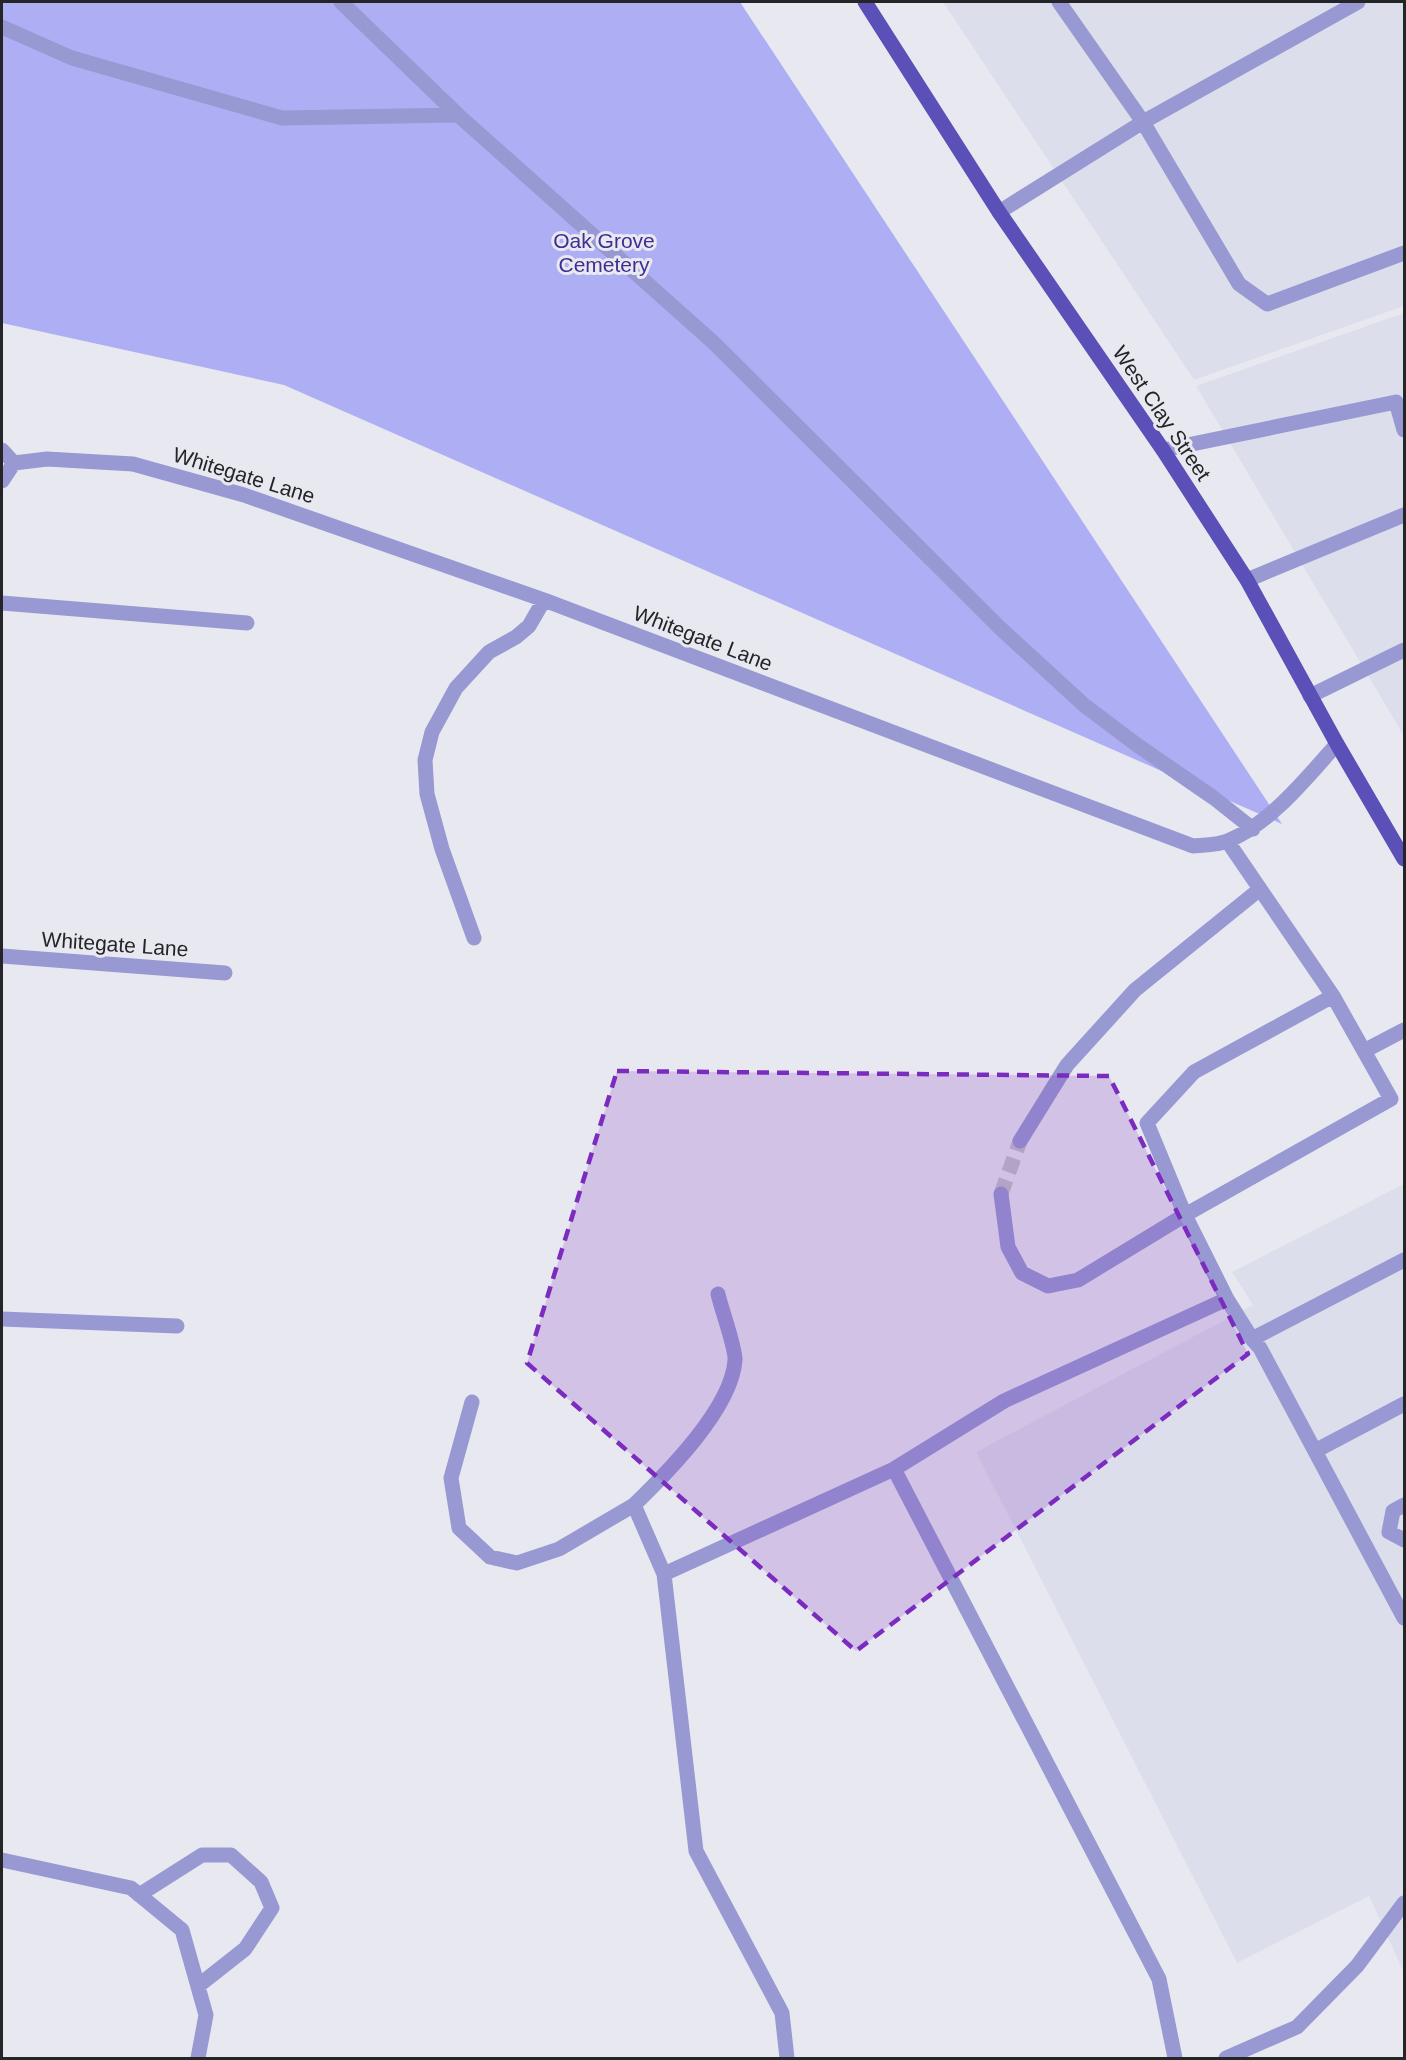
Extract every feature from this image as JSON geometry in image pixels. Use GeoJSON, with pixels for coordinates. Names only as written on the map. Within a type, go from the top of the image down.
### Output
{"type":"FeatureCollection","features":[{"type":"Feature","properties":{"kind":"main road","name":"West Clay Street"},"geometry":{"type":"LineString","coordinates":[[865,2],[999,212],[1163,450],[1247,580],[1404,860]]}},
{"type":"Feature","properties":{"kind":"street"},"geometry":{"type":"LineString","coordinates":[[341,2],[458,115],[714,343],[1000,628],[1084,705],[1214,798],[1253,829]]}},
{"type":"Feature","properties":{"kind":"street"},"geometry":{"type":"LineString","coordinates":[[1059,2],[1143,122],[1239,284],[1268,304],[1404,253]]}},
{"type":"Feature","properties":{"kind":"street"},"geometry":{"type":"LineString","coordinates":[[999,212],[1143,122],[1358,2]]}},
{"type":"Feature","properties":{"kind":"street"},"geometry":{"type":"LineString","coordinates":[[2,27],[72,58],[282,118],[458,115]]}},
{"type":"Feature","properties":{"kind":"street"},"geometry":{"type":"LineString","coordinates":[[1163,450],[1396,402],[1404,430]]}},
{"type":"Feature","properties":{"kind":"street"},"geometry":{"type":"LineString","coordinates":[[2,450],[14,463],[2,481]]}},
{"type":"Feature","properties":{"kind":"street","name":"Whitegate Lane"},"geometry":{"type":"LineString","coordinates":[[14,463],[47,459],[133,464],[244,495],[544,600],[1193,846],[1228,842],[1253,829],[1293,792],[1337,744]]}},
{"type":"Feature","properties":{"kind":"street"},"geometry":{"type":"LineString","coordinates":[[1247,580],[1404,515]]}},
{"type":"Feature","properties":{"kind":"street"},"geometry":{"type":"LineString","coordinates":[[474,938],[442,849],[428,794],[425,759],[432,732],[456,688],[489,652],[516,637],[529,626],[544,600]]}},
{"type":"Feature","properties":{"kind":"street"},"geometry":{"type":"LineString","coordinates":[[2,603],[247,623]]}},
{"type":"Feature","properties":{"kind":"street"},"geometry":{"type":"LineString","coordinates":[[1310,696],[1404,650]]}},
{"type":"Feature","properties":{"kind":"street"},"geometry":{"type":"LineString","coordinates":[[1001,1194],[1008,1247],[1022,1273],[1048,1286],[1078,1280],[1185,1215],[1391,1099],[1333,996],[1228,842]]}},
{"type":"Feature","properties":{"kind":"street"},"geometry":{"type":"LineString","coordinates":[[1020,1141],[1067,1065],[1135,990],[1260,889]]}},
{"type":"Feature","properties":{"kind":"street","name":"Whitegate Lane"},"geometry":{"type":"LineString","coordinates":[[2,956],[225,973]]}},
{"type":"Feature","properties":{"kind":"street"},"geometry":{"type":"LineString","coordinates":[[1333,996],[1194,1072],[1147,1123],[1185,1215],[1227,1299],[1260,1348],[1404,1618]]}},
{"type":"Feature","properties":{"kind":"street"},"geometry":{"type":"LineString","coordinates":[[1364,1050],[1404,1030]]}},
{"type":"Feature","properties":{"kind":"street"},"geometry":{"type":"LineString","coordinates":[[1252,1339],[1404,1260]]}},
{"type":"Feature","properties":{"kind":"street"},"geometry":{"type":"LineString","coordinates":[[472,1402],[451,1478],[459,1528],[490,1557],[517,1563],[559,1549],[633,1505],[671,1468],[725,1395],[735,1360],[718,1294]]}},
{"type":"Feature","properties":{"kind":"street"},"geometry":{"type":"LineString","coordinates":[[664,1574],[894,1469],[1004,1401],[1227,1299]]}},
{"type":"Feature","properties":{"kind":"street"},"geometry":{"type":"LineString","coordinates":[[2,1319],[177,1326]]}},
{"type":"Feature","properties":{"kind":"street"},"geometry":{"type":"LineString","coordinates":[[1315,1451],[1404,1404]]}},
{"type":"Feature","properties":{"kind":"street"},"geometry":{"type":"LineString","coordinates":[[894,1469],[1159,1979],[1175,2058]]}},
{"type":"Feature","properties":{"kind":"street"},"geometry":{"type":"LineString","coordinates":[[633,1505],[664,1574],[696,1851],[782,2013],[787,2058]]}},
{"type":"Feature","properties":{"kind":"street"},"geometry":{"type":"LineString","coordinates":[[1389,1532],[1393,1510],[1404,1505]]}},
{"type":"Feature","properties":{"kind":"street"},"geometry":{"type":"LineString","coordinates":[[1365,1544],[1389,1532]]}},
{"type":"Feature","properties":{"kind":"street"},"geometry":{"type":"LineString","coordinates":[[1389,1532],[1404,1540]]}},
{"type":"Feature","properties":{"kind":"street"},"geometry":{"type":"LineString","coordinates":[[139,1895],[202,1855],[231,1855],[261,1882],[272,1908],[245,1949],[198,1986]]}},
{"type":"Feature","properties":{"kind":"street"},"geometry":{"type":"LineString","coordinates":[[2,1860],[131,1888],[182,1930],[206,2015],[198,2058]]}},
{"type":"Feature","properties":{"kind":"street"},"geometry":{"type":"LineString","coordinates":[[1226,2058],[1297,2027],[1357,1966],[1404,1903]]}},
{"type":"Feature","properties":{"kind":"highlighted area"},"geometry":{"type":"Polygon","coordinates":[[[617,1071],[1109,1076],[1248,1354],[856,1651],[527,1363],[617,1071]]]}},
{"type":"Feature","properties":{"kind":"shaded area"},"geometry":{"type":"Polygon","coordinates":[[[943,2],[1404,2],[1404,306],[1194,380],[943,2]]]}},
{"type":"Feature","properties":{"kind":"shaded area"},"geometry":{"type":"Polygon","coordinates":[[[1404,313],[1404,736],[1196,386],[1404,313]]]}},
{"type":"Feature","properties":{"kind":"shaded area"},"geometry":{"type":"Polygon","coordinates":[[[1404,1184],[1404,1973],[1369,1896],[1237,1963],[976,1452],[1253,1305],[1232,1272],[1404,1184]]]}},
{"type":"Feature","properties":{"kind":"green space","name":"Oak Grove Cemetery"},"geometry":{"type":"Polygon","coordinates":[[[2,2],[740,2],[1282,824],[284,385],[2,323],[2,2]]]}},
{"type":"Feature","properties":{"kind":"tunnel"},"geometry":{"type":"LineString","coordinates":[[1001,1194],[1020,1141]]}}]}
